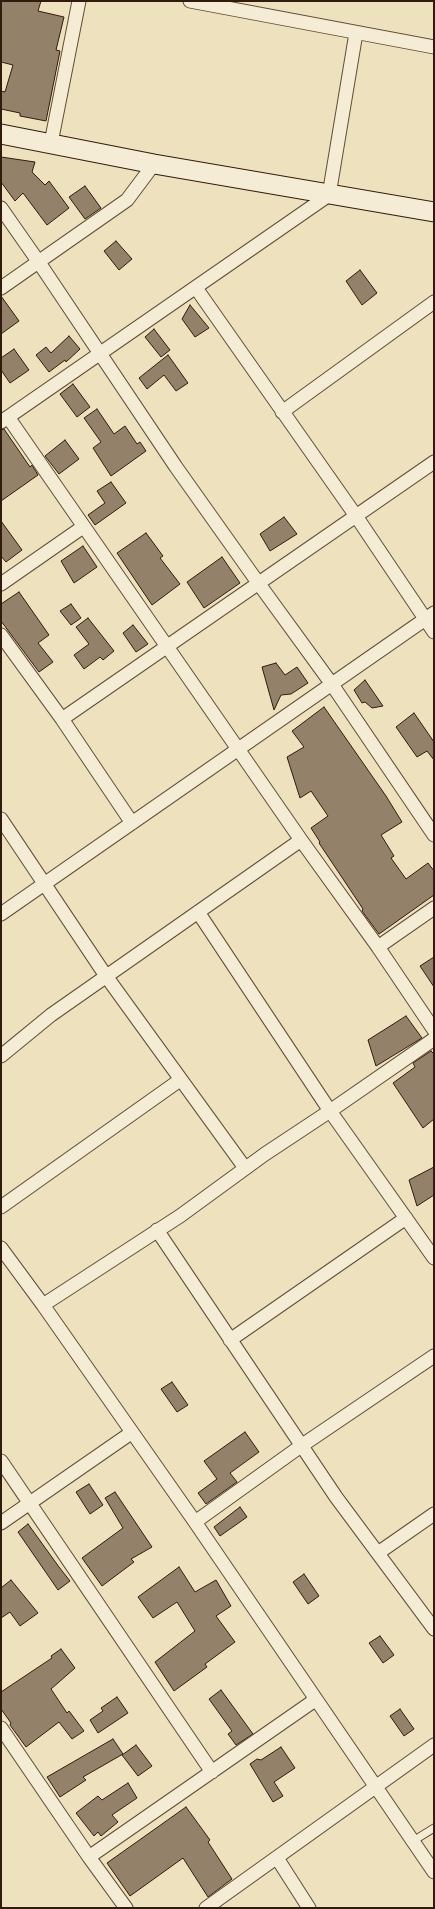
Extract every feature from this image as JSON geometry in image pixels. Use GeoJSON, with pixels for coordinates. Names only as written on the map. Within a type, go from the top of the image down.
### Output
{"type":"FeatureCollection","features":[{"type":"Feature","properties":{"kind":"street"},"geometry":{"type":"LineString","coordinates":[[51,143],[79,1]]}},
{"type":"Feature","properties":{"kind":"street"},"geometry":{"type":"LineString","coordinates":[[190,1],[212,3],[356,33],[434,47]]}},
{"type":"Feature","properties":{"kind":"street"},"geometry":{"type":"LineString","coordinates":[[356,33],[329,195],[4,420],[83,527],[168,647],[301,840],[378,947],[434,1030]]}},
{"type":"Feature","properties":{"kind":"street"},"geometry":{"type":"LineString","coordinates":[[1,134],[154,164],[434,212]]}},
{"type":"Feature","properties":{"kind":"street"},"geometry":{"type":"LineString","coordinates":[[1,288],[127,200],[154,164]]}},
{"type":"Feature","properties":{"kind":"street"},"geometry":{"type":"LineString","coordinates":[[1,208],[99,354],[258,584],[331,683],[434,835]]}},
{"type":"Feature","properties":{"kind":"street"},"geometry":{"type":"LineString","coordinates":[[196,288],[356,516],[430,616],[434,632]]}},
{"type":"Feature","properties":{"kind":"street"},"geometry":{"type":"LineString","coordinates":[[282,412],[434,302]]}},
{"type":"Feature","properties":{"kind":"street"},"geometry":{"type":"LineString","coordinates":[[62,719],[434,462]]}},
{"type":"Feature","properties":{"kind":"street"},"geometry":{"type":"LineString","coordinates":[[1,584],[83,527]]}},
{"type":"Feature","properties":{"kind":"street"},"geometry":{"type":"LineString","coordinates":[[1,914],[239,749],[331,683],[430,616]]}},
{"type":"Feature","properties":{"kind":"street"},"geometry":{"type":"LineString","coordinates":[[1,635],[62,719],[132,823]]}},
{"type":"Feature","properties":{"kind":"street"},"geometry":{"type":"LineString","coordinates":[[1,819],[106,976],[245,1168]]}},
{"type":"Feature","properties":{"kind":"street"},"geometry":{"type":"LineString","coordinates":[[1,1056],[52,1015],[106,976],[301,840]]}},
{"type":"Feature","properties":{"kind":"street"},"geometry":{"type":"LineString","coordinates":[[378,947],[434,908]]}},
{"type":"Feature","properties":{"kind":"street"},"geometry":{"type":"LineString","coordinates":[[198,912],[330,1111],[434,1258]]}},
{"type":"Feature","properties":{"kind":"street"},"geometry":{"type":"LineString","coordinates":[[43,1305],[201,1201],[245,1168],[330,1111],[434,1038]]}},
{"type":"Feature","properties":{"kind":"street"},"geometry":{"type":"LineString","coordinates":[[1,1207],[180,1080]]}},
{"type":"Feature","properties":{"kind":"street"},"geometry":{"type":"LineString","coordinates":[[230,1340],[406,1218]]}},
{"type":"Feature","properties":{"kind":"street"},"geometry":{"type":"LineString","coordinates":[[156,1230],[336,1497],[434,1630]]}},
{"type":"Feature","properties":{"kind":"street"},"geometry":{"type":"LineString","coordinates":[[1,1248],[43,1305],[131,1433],[195,1522],[315,1700],[434,1872]]}},
{"type":"Feature","properties":{"kind":"street"},"geometry":{"type":"LineString","coordinates":[[195,1522],[302,1446],[434,1356]]}},
{"type":"Feature","properties":{"kind":"street"},"geometry":{"type":"LineString","coordinates":[[1,1523],[131,1433]]}},
{"type":"Feature","properties":{"kind":"street"},"geometry":{"type":"LineString","coordinates":[[1,1461],[212,1772]]}},
{"type":"Feature","properties":{"kind":"street"},"geometry":{"type":"LineString","coordinates":[[378,1553],[434,1514]]}},
{"type":"Feature","properties":{"kind":"street"},"geometry":{"type":"LineString","coordinates":[[89,1857],[315,1700]]}},
{"type":"Feature","properties":{"kind":"street"},"geometry":{"type":"LineString","coordinates":[[1,1728],[89,1857],[126,1908]]}},
{"type":"Feature","properties":{"kind":"street"},"geometry":{"type":"LineString","coordinates":[[206,1908],[434,1745]]}},
{"type":"Feature","properties":{"kind":"street"},"geometry":{"type":"LineString","coordinates":[[277,1858],[310,1908]]}},
{"type":"Feature","properties":{"kind":"lane"},"geometry":{"type":"LineString","coordinates":[[413,1841],[434,1828]]}},
{"type":"Feature","properties":{"kind":"building"},"geometry":{"type":"Polygon","coordinates":[[[1,1],[41,1],[38,11],[64,17],[56,50],[60,51],[46,121],[20,116],[20,113],[1,109],[1,91],[5,92],[13,65],[1,62],[1,1]]]}},
{"type":"Feature","properties":{"kind":"building"},"geometry":{"type":"Polygon","coordinates":[[[1,157],[35,162],[32,172],[45,185],[49,181],[69,208],[47,225],[23,193],[15,201],[1,182],[1,157]]]}},
{"type":"Feature","properties":{"kind":"building"},"geometry":{"type":"Polygon","coordinates":[[[85,186],[101,208],[85,219],[69,197],[85,186]]]}},
{"type":"Feature","properties":{"kind":"building"},"geometry":{"type":"Polygon","coordinates":[[[116,241],[132,259],[119,270],[104,251],[116,241]]]}},
{"type":"Feature","properties":{"kind":"building"},"geometry":{"type":"Polygon","coordinates":[[[360,270],[377,293],[362,305],[346,281],[360,270]]]}},
{"type":"Feature","properties":{"kind":"building"},"geometry":{"type":"Polygon","coordinates":[[[1,296],[19,321],[1,334],[1,296]]]}},
{"type":"Feature","properties":{"kind":"building"},"geometry":{"type":"Polygon","coordinates":[[[190,305],[209,328],[195,337],[182,319],[190,305]]]}},
{"type":"Feature","properties":{"kind":"building"},"geometry":{"type":"Polygon","coordinates":[[[154,329],[170,350],[161,357],[145,337],[154,329]]]}},
{"type":"Feature","properties":{"kind":"building"},"geometry":{"type":"Polygon","coordinates":[[[69,336],[80,349],[66,362],[65,360],[49,372],[36,355],[46,347],[51,353],[69,336]]]}},
{"type":"Feature","properties":{"kind":"building"},"geometry":{"type":"Polygon","coordinates":[[[14,349],[29,370],[10,383],[1,370],[1,358],[14,349]]]}},
{"type":"Feature","properties":{"kind":"building"},"geometry":{"type":"Polygon","coordinates":[[[168,355],[188,383],[176,391],[164,375],[147,389],[139,378],[168,355]]]}},
{"type":"Feature","properties":{"kind":"building"},"geometry":{"type":"Polygon","coordinates":[[[73,384],[90,407],[77,417],[60,394],[73,384]]]}},
{"type":"Feature","properties":{"kind":"building"},"geometry":{"type":"Polygon","coordinates":[[[97,409],[114,434],[125,426],[137,444],[140,442],[146,451],[111,476],[93,448],[101,442],[84,418],[97,409]]]}},
{"type":"Feature","properties":{"kind":"building"},"geometry":{"type":"Polygon","coordinates":[[[4,429],[30,467],[32,465],[38,475],[1,501],[1,430],[4,429]]]}},
{"type":"Feature","properties":{"kind":"building"},"geometry":{"type":"Polygon","coordinates":[[[65,440],[79,459],[59,474],[45,456],[65,440]]]}},
{"type":"Feature","properties":{"kind":"building"},"geometry":{"type":"Polygon","coordinates":[[[111,482],[126,503],[95,525],[88,515],[105,503],[97,491],[111,482]]]}},
{"type":"Feature","properties":{"kind":"building"},"geometry":{"type":"Polygon","coordinates":[[[284,517],[297,534],[270,551],[260,534],[284,517]]]}},
{"type":"Feature","properties":{"kind":"building"},"geometry":{"type":"Polygon","coordinates":[[[1,521],[22,550],[6,562],[1,556],[1,521]]]}},
{"type":"Feature","properties":{"kind":"building"},"geometry":{"type":"Polygon","coordinates":[[[146,533],[163,556],[160,558],[180,584],[152,605],[117,553],[146,533]]]}},
{"type":"Feature","properties":{"kind":"building"},"geometry":{"type":"Polygon","coordinates":[[[83,546],[97,567],[74,583],[61,561],[83,546]]]}},
{"type":"Feature","properties":{"kind":"building"},"geometry":{"type":"Polygon","coordinates":[[[222,557],[240,583],[204,608],[187,582],[222,557]]]}},
{"type":"Feature","properties":{"kind":"building"},"geometry":{"type":"Polygon","coordinates":[[[19,592],[49,635],[38,643],[53,662],[39,672],[1,621],[1,604],[19,592]]]}},
{"type":"Feature","properties":{"kind":"building"},"geometry":{"type":"Polygon","coordinates":[[[71,604],[81,618],[71,625],[60,611],[71,604]]]}},
{"type":"Feature","properties":{"kind":"building"},"geometry":{"type":"Polygon","coordinates":[[[88,618],[114,651],[103,660],[100,657],[84,669],[74,655],[89,644],[76,627],[88,618]]]}},
{"type":"Feature","properties":{"kind":"building"},"geometry":{"type":"Polygon","coordinates":[[[133,625],[148,644],[136,652],[123,633],[133,625]]]}},
{"type":"Feature","properties":{"kind":"building"},"geometry":{"type":"Polygon","coordinates":[[[276,663],[285,675],[297,667],[308,683],[291,694],[281,695],[274,710],[262,667],[276,663]]]}},
{"type":"Feature","properties":{"kind":"building"},"geometry":{"type":"Polygon","coordinates":[[[365,680],[383,706],[372,708],[365,702],[362,703],[354,690],[365,680]]]}},
{"type":"Feature","properties":{"kind":"building"},"geometry":{"type":"Polygon","coordinates":[[[324,707],[386,796],[402,822],[381,835],[394,856],[391,858],[406,879],[428,863],[434,871],[434,895],[379,934],[362,911],[363,909],[319,843],[320,842],[311,828],[328,816],[311,791],[300,798],[287,757],[304,747],[292,731],[324,707]]]}},
{"type":"Feature","properties":{"kind":"building"},"geometry":{"type":"Polygon","coordinates":[[[414,713],[434,742],[434,760],[427,751],[417,757],[396,727],[414,713]]]}},
{"type":"Feature","properties":{"kind":"building"},"geometry":{"type":"Polygon","coordinates":[[[434,957],[434,987],[420,966],[434,957]]]}},
{"type":"Feature","properties":{"kind":"building"},"geometry":{"type":"Polygon","coordinates":[[[406,1016],[422,1038],[376,1066],[368,1040],[406,1016]]]}},
{"type":"Feature","properties":{"kind":"building"},"geometry":{"type":"Polygon","coordinates":[[[431,1051],[434,1054],[434,1119],[423,1128],[393,1083],[415,1067],[413,1063],[431,1051]]]}},
{"type":"Feature","properties":{"kind":"building"},"geometry":{"type":"Polygon","coordinates":[[[434,1167],[434,1195],[417,1206],[409,1180],[434,1167]]]}},
{"type":"Feature","properties":{"kind":"building"},"geometry":{"type":"Polygon","coordinates":[[[172,1382],[188,1405],[177,1412],[161,1389],[172,1382]]]}},
{"type":"Feature","properties":{"kind":"building"},"geometry":{"type":"Polygon","coordinates":[[[245,1432],[259,1452],[230,1473],[237,1482],[206,1504],[198,1493],[217,1479],[204,1461],[245,1432]]]}},
{"type":"Feature","properties":{"kind":"building"},"geometry":{"type":"Polygon","coordinates":[[[89,1484],[103,1505],[90,1514],[76,1492],[89,1484]]]}},
{"type":"Feature","properties":{"kind":"building"},"geometry":{"type":"Polygon","coordinates":[[[115,1492],[152,1547],[131,1559],[134,1562],[102,1586],[82,1558],[123,1528],[105,1498],[115,1492]]]}},
{"type":"Feature","properties":{"kind":"building"},"geometry":{"type":"Polygon","coordinates":[[[240,1507],[247,1517],[220,1536],[214,1527],[240,1507]]]}},
{"type":"Feature","properties":{"kind":"building"},"geometry":{"type":"Polygon","coordinates":[[[28,1524],[70,1581],[58,1590],[18,1532],[28,1524]]]}},
{"type":"Feature","properties":{"kind":"building"},"geometry":{"type":"Polygon","coordinates":[[[179,1567],[195,1592],[216,1580],[231,1606],[216,1616],[235,1642],[205,1664],[207,1667],[174,1691],[155,1662],[195,1631],[177,1602],[153,1618],[138,1597],[179,1567]]]}},
{"type":"Feature","properties":{"kind":"building"},"geometry":{"type":"Polygon","coordinates":[[[304,1574],[319,1596],[308,1604],[293,1582],[304,1574]]]}},
{"type":"Feature","properties":{"kind":"building"},"geometry":{"type":"Polygon","coordinates":[[[11,1580],[38,1613],[20,1626],[10,1612],[1,1618],[1,1588],[11,1580]]]}},
{"type":"Feature","properties":{"kind":"building"},"geometry":{"type":"Polygon","coordinates":[[[380,1636],[394,1655],[383,1663],[369,1643],[380,1636]]]}},
{"type":"Feature","properties":{"kind":"building"},"geometry":{"type":"Polygon","coordinates":[[[61,1649],[75,1668],[51,1689],[67,1713],[69,1711],[84,1731],[72,1739],[59,1722],[26,1747],[10,1725],[11,1723],[1,1709],[1,1692],[52,1658],[51,1656],[61,1649]]]}},
{"type":"Feature","properties":{"kind":"building"},"geometry":{"type":"Polygon","coordinates":[[[221,1690],[253,1734],[236,1745],[228,1734],[232,1731],[209,1699],[221,1690]]]}},
{"type":"Feature","properties":{"kind":"building"},"geometry":{"type":"Polygon","coordinates":[[[117,1697],[128,1713],[98,1733],[90,1720],[103,1711],[101,1708],[117,1697]]]}},
{"type":"Feature","properties":{"kind":"building"},"geometry":{"type":"Polygon","coordinates":[[[400,1709],[414,1729],[404,1736],[390,1716],[400,1709]]]}},
{"type":"Feature","properties":{"kind":"building"},"geometry":{"type":"Polygon","coordinates":[[[113,1739],[123,1754],[83,1777],[86,1780],[60,1797],[47,1777],[113,1739]]]}},
{"type":"Feature","properties":{"kind":"building"},"geometry":{"type":"Polygon","coordinates":[[[136,1745],[152,1766],[138,1776],[122,1755],[136,1745]]]}},
{"type":"Feature","properties":{"kind":"building"},"geometry":{"type":"Polygon","coordinates":[[[281,1747],[295,1768],[274,1782],[283,1796],[273,1802],[250,1764],[257,1759],[261,1760],[281,1747]]]}},
{"type":"Feature","properties":{"kind":"building"},"geometry":{"type":"Polygon","coordinates":[[[128,1783],[137,1798],[112,1815],[118,1822],[101,1836],[98,1832],[94,1836],[76,1813],[98,1796],[102,1800],[128,1783]]]}},
{"type":"Feature","properties":{"kind":"building"},"geometry":{"type":"Polygon","coordinates":[[[186,1807],[210,1840],[208,1842],[232,1879],[208,1897],[183,1858],[130,1896],[107,1863],[186,1807]]]}}]}
